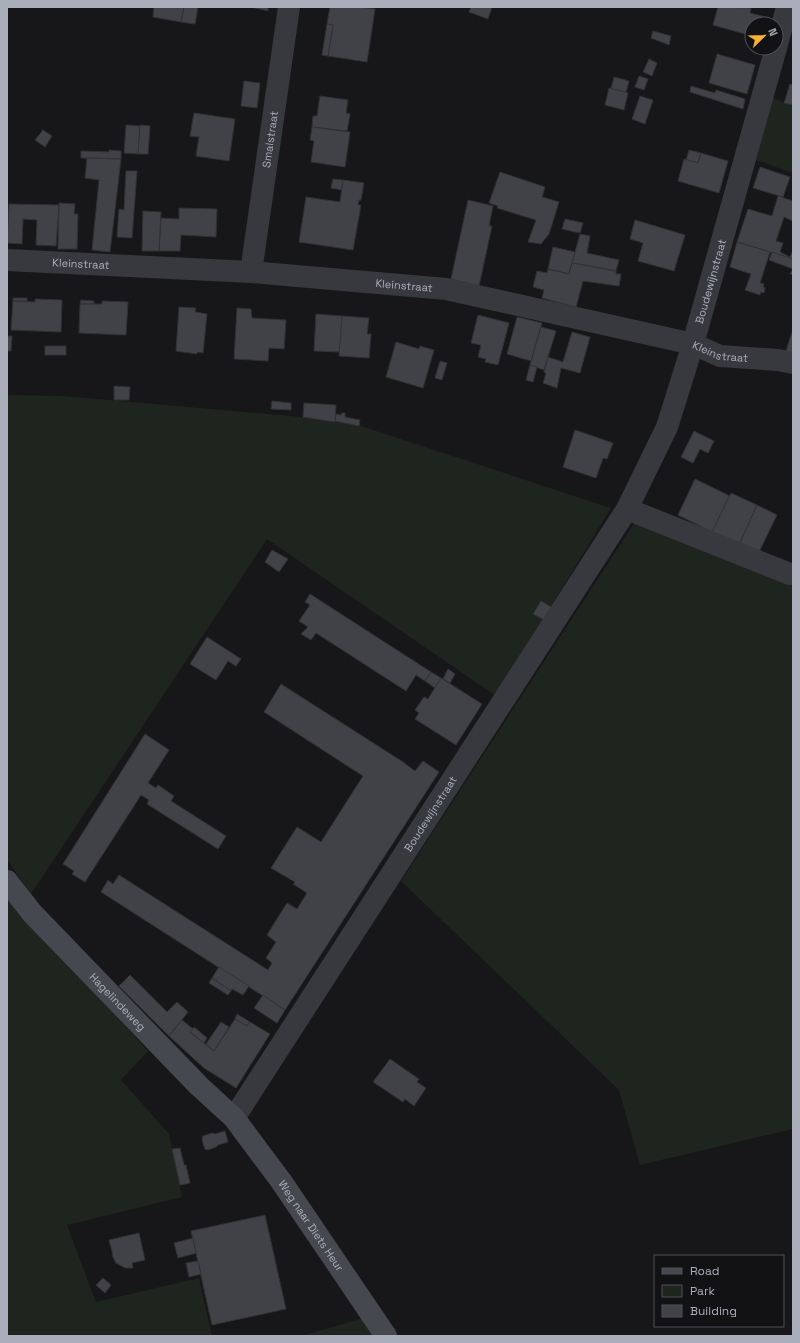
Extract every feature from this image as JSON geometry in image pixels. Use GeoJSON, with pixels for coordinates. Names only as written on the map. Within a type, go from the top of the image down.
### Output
{"type":"FeatureCollection","features":[{"type":"Feature","properties":{"kind":"street","name":"Smalstraat"},"geometry":{"type":"LineString","coordinates":[[251,272],[289,7]]}},
{"type":"Feature","properties":{"kind":"street","name":"Boudewijnstraat"},"geometry":{"type":"LineString","coordinates":[[784,18],[787,7]]}},
{"type":"Feature","properties":{"kind":"street","name":"Boudewijnstraat"},"geometry":{"type":"LineString","coordinates":[[234,1118],[627,509],[667,427],[693,344],[774,56]]}},
{"type":"Feature","properties":{"kind":"street","name":"Kleinstraat"},"geometry":{"type":"LineString","coordinates":[[7,260],[251,272],[446,289],[693,344],[720,356],[778,360],[793,363]]}},
{"type":"Feature","properties":{"kind":"street"},"geometry":{"type":"LineString","coordinates":[[627,509],[790,574]]}},
{"type":"Feature","properties":{"kind":"street","name":"Hagelindeweg"},"geometry":{"type":"LineString","coordinates":[[7,881],[32,912],[199,1086],[234,1118]]}},
{"type":"Feature","properties":{"kind":"street","name":"Weg naar Diets Heur"},"geometry":{"type":"LineString","coordinates":[[234,1118],[281,1181],[386,1336]]}},
{"type":"Feature","properties":{"kind":"green space"},"geometry":{"type":"Polygon","coordinates":[[[773,98],[793,106],[793,173],[756,160],[773,98]]]}},
{"type":"Feature","properties":{"kind":"green space"},"geometry":{"type":"Polygon","coordinates":[[[7,395],[63,396],[301,417],[358,425],[611,508],[496,696],[267,539],[31,894],[7,860],[7,395]]]}},
{"type":"Feature","properties":{"kind":"green space"},"geometry":{"type":"Polygon","coordinates":[[[635,522],[793,584],[793,1129],[640,1165],[619,1090],[401,881],[635,522]]]}},
{"type":"Feature","properties":{"kind":"green space"},"geometry":{"type":"Polygon","coordinates":[[[7,897],[148,1051],[121,1080],[169,1134],[182,1197],[67,1225],[96,1302],[199,1278],[212,1336],[7,1336],[7,897]]]}},
{"type":"Feature","properties":{"kind":"green space"},"geometry":{"type":"Polygon","coordinates":[[[363,1318],[375,1336],[302,1336],[363,1318]]]}},
{"type":"Feature","properties":{"kind":"building"},"geometry":{"type":"Polygon","coordinates":[[[154,7],[184,7],[181,22],[153,17],[154,7]]]}},
{"type":"Feature","properties":{"kind":"building"},"geometry":{"type":"Polygon","coordinates":[[[184,7],[198,7],[195,24],[181,22],[184,7]]]}},
{"type":"Feature","properties":{"kind":"building"},"geometry":{"type":"Polygon","coordinates":[[[251,7],[268,7],[268,11],[251,7]]]}},
{"type":"Feature","properties":{"kind":"building"},"geometry":{"type":"Polygon","coordinates":[[[330,7],[359,7],[375,9],[367,62],[328,56],[333,25],[327,24],[330,7]]]}},
{"type":"Feature","properties":{"kind":"building"},"geometry":{"type":"Polygon","coordinates":[[[471,7],[492,7],[488,19],[469,12],[471,7]]]}},
{"type":"Feature","properties":{"kind":"building"},"geometry":{"type":"Polygon","coordinates":[[[718,7],[751,8],[750,13],[762,16],[744,16],[744,34],[713,25],[718,7]]]}},
{"type":"Feature","properties":{"kind":"building"},"geometry":{"type":"Polygon","coordinates":[[[327,24],[333,25],[328,56],[322,55],[327,24]]]}},
{"type":"Feature","properties":{"kind":"building"},"geometry":{"type":"Polygon","coordinates":[[[653,31],[671,36],[669,45],[651,38],[653,31]]]}},
{"type":"Feature","properties":{"kind":"building"},"geometry":{"type":"Polygon","coordinates":[[[717,54],[755,65],[747,94],[709,83],[717,54]]]}},
{"type":"Feature","properties":{"kind":"building"},"geometry":{"type":"Polygon","coordinates":[[[649,59],[657,63],[652,76],[643,72],[649,59]]]}},
{"type":"Feature","properties":{"kind":"building"},"geometry":{"type":"Polygon","coordinates":[[[639,76],[648,79],[644,90],[635,87],[639,76]]]}},
{"type":"Feature","properties":{"kind":"building"},"geometry":{"type":"Polygon","coordinates":[[[614,77],[629,81],[626,92],[611,89],[614,77]]]}},
{"type":"Feature","properties":{"kind":"building"},"geometry":{"type":"Polygon","coordinates":[[[244,81],[260,83],[257,108],[241,106],[244,81]]]}},
{"type":"Feature","properties":{"kind":"building"},"geometry":{"type":"Polygon","coordinates":[[[790,84],[793,85],[793,105],[784,103],[790,84]]]}},
{"type":"Feature","properties":{"kind":"building"},"geometry":{"type":"Polygon","coordinates":[[[691,86],[715,93],[716,90],[745,99],[743,109],[690,92],[691,86]]]}},
{"type":"Feature","properties":{"kind":"building"},"geometry":{"type":"Polygon","coordinates":[[[609,88],[628,93],[624,110],[605,105],[609,88]]]}},
{"type":"Feature","properties":{"kind":"building"},"geometry":{"type":"Polygon","coordinates":[[[320,96],[348,100],[346,113],[350,114],[347,131],[312,127],[313,116],[317,116],[320,96]]]}},
{"type":"Feature","properties":{"kind":"building"},"geometry":{"type":"Polygon","coordinates":[[[640,96],[653,100],[645,124],[632,119],[640,96]]]}},
{"type":"Feature","properties":{"kind":"building"},"geometry":{"type":"Polygon","coordinates":[[[194,113],[235,119],[229,161],[196,156],[199,137],[190,136],[194,113]]]}},
{"type":"Feature","properties":{"kind":"building"},"geometry":{"type":"Polygon","coordinates":[[[126,125],[140,126],[138,154],[124,153],[126,125]]]}},
{"type":"Feature","properties":{"kind":"building"},"geometry":{"type":"Polygon","coordinates":[[[140,125],[150,126],[148,154],[138,154],[140,125]]]}},
{"type":"Feature","properties":{"kind":"building"},"geometry":{"type":"Polygon","coordinates":[[[312,127],[350,132],[345,167],[311,162],[314,141],[310,140],[312,127]]]}},
{"type":"Feature","properties":{"kind":"building"},"geometry":{"type":"Polygon","coordinates":[[[43,130],[52,136],[45,147],[35,140],[43,130]]]}},
{"type":"Feature","properties":{"kind":"building"},"geometry":{"type":"Polygon","coordinates":[[[109,150],[121,151],[121,159],[81,158],[81,151],[109,152],[109,150]]]}},
{"type":"Feature","properties":{"kind":"building"},"geometry":{"type":"Polygon","coordinates":[[[689,150],[701,153],[698,163],[686,160],[689,150]]]}},
{"type":"Feature","properties":{"kind":"building"},"geometry":{"type":"Polygon","coordinates":[[[701,153],[728,161],[719,193],[678,181],[684,159],[698,163],[701,153]]]}},
{"type":"Feature","properties":{"kind":"building"},"geometry":{"type":"Polygon","coordinates":[[[87,158],[121,159],[110,252],[92,250],[99,180],[85,178],[87,158]]]}},
{"type":"Feature","properties":{"kind":"building"},"geometry":{"type":"Polygon","coordinates":[[[760,167],[790,177],[783,197],[753,188],[760,167]]]}},
{"type":"Feature","properties":{"kind":"building"},"geometry":{"type":"Polygon","coordinates":[[[126,171],[137,171],[132,238],[117,237],[119,209],[124,210],[126,171]]]}},
{"type":"Feature","properties":{"kind":"building"},"geometry":{"type":"Polygon","coordinates":[[[500,172],[545,187],[542,197],[559,202],[549,234],[541,244],[528,242],[536,220],[497,208],[498,206],[489,203],[500,172]]]}},
{"type":"Feature","properties":{"kind":"building"},"geometry":{"type":"Polygon","coordinates":[[[333,179],[343,180],[342,190],[331,188],[333,179]]]}},
{"type":"Feature","properties":{"kind":"building"},"geometry":{"type":"Polygon","coordinates":[[[343,180],[364,183],[361,200],[359,200],[358,205],[361,205],[353,250],[299,242],[306,197],[340,202],[343,180]]]}},
{"type":"Feature","properties":{"kind":"building"},"geometry":{"type":"Polygon","coordinates":[[[778,196],[793,201],[793,221],[784,217],[776,241],[783,243],[780,252],[790,257],[793,252],[793,259],[737,242],[748,209],[772,216],[778,196]]]}},
{"type":"Feature","properties":{"kind":"building"},"geometry":{"type":"Polygon","coordinates":[[[468,200],[493,206],[489,226],[492,226],[479,286],[451,279],[468,200]]]}},
{"type":"Feature","properties":{"kind":"building"},"geometry":{"type":"Polygon","coordinates":[[[59,203],[75,204],[74,214],[78,214],[77,249],[58,249],[59,203]]]}},
{"type":"Feature","properties":{"kind":"building"},"geometry":{"type":"Polygon","coordinates":[[[9,204],[59,205],[56,246],[36,245],[37,220],[23,219],[22,244],[7,243],[9,204]]]}},
{"type":"Feature","properties":{"kind":"building"},"geometry":{"type":"Polygon","coordinates":[[[179,208],[217,209],[216,237],[181,235],[180,251],[159,251],[161,218],[179,219],[179,208]]]}},
{"type":"Feature","properties":{"kind":"building"},"geometry":{"type":"Polygon","coordinates":[[[143,211],[161,212],[159,251],[142,251],[143,211]]]}},
{"type":"Feature","properties":{"kind":"building"},"geometry":{"type":"Polygon","coordinates":[[[565,219],[583,223],[580,233],[562,229],[565,219]]]}},
{"type":"Feature","properties":{"kind":"building"},"geometry":{"type":"Polygon","coordinates":[[[635,220],[685,235],[674,271],[638,261],[643,243],[630,239],[635,220]]]}},
{"type":"Feature","properties":{"kind":"building"},"geometry":{"type":"Polygon","coordinates":[[[580,234],[590,236],[587,253],[619,260],[616,271],[572,263],[580,234]]]}},
{"type":"Feature","properties":{"kind":"building"},"geometry":{"type":"Polygon","coordinates":[[[737,242],[770,252],[760,283],[764,284],[764,293],[761,292],[760,295],[745,290],[751,274],[730,267],[737,242]]]}},
{"type":"Feature","properties":{"kind":"building"},"geometry":{"type":"Polygon","coordinates":[[[553,247],[575,252],[569,274],[548,269],[553,247]]]}},
{"type":"Feature","properties":{"kind":"building"},"geometry":{"type":"Polygon","coordinates":[[[772,252],[793,259],[793,269],[769,260],[772,252]]]}},
{"type":"Feature","properties":{"kind":"building"},"geometry":{"type":"Polygon","coordinates":[[[572,263],[616,271],[616,274],[621,274],[619,286],[583,281],[576,307],[542,298],[544,290],[533,287],[537,271],[547,273],[548,269],[569,274],[572,263]]]}},
{"type":"Feature","properties":{"kind":"building"},"geometry":{"type":"Polygon","coordinates":[[[13,298],[27,298],[27,301],[13,301],[13,298]]]}},
{"type":"Feature","properties":{"kind":"building"},"geometry":{"type":"Polygon","coordinates":[[[35,299],[62,300],[61,332],[11,330],[13,301],[35,302],[35,299]]]}},
{"type":"Feature","properties":{"kind":"building"},"geometry":{"type":"Polygon","coordinates":[[[81,300],[94,301],[94,304],[80,304],[81,300]]]}},
{"type":"Feature","properties":{"kind":"building"},"geometry":{"type":"Polygon","coordinates":[[[102,301],[128,302],[126,335],[79,333],[80,304],[102,304],[102,301]]]}},
{"type":"Feature","properties":{"kind":"building"},"geometry":{"type":"Polygon","coordinates":[[[179,307],[196,308],[195,312],[207,314],[203,353],[197,352],[197,354],[176,351],[179,307]]]}},
{"type":"Feature","properties":{"kind":"building"},"geometry":{"type":"Polygon","coordinates":[[[237,308],[251,309],[252,318],[286,320],[284,349],[269,348],[268,361],[234,359],[237,308]]]}},
{"type":"Feature","properties":{"kind":"building"},"geometry":{"type":"Polygon","coordinates":[[[316,314],[342,316],[340,352],[314,351],[316,314]]]}},
{"type":"Feature","properties":{"kind":"building"},"geometry":{"type":"Polygon","coordinates":[[[478,315],[509,323],[498,365],[485,362],[486,359],[478,357],[481,345],[471,343],[478,315]]]}},
{"type":"Feature","properties":{"kind":"building"},"geometry":{"type":"Polygon","coordinates":[[[342,316],[369,318],[367,334],[371,334],[369,358],[339,356],[342,316]]]}},
{"type":"Feature","properties":{"kind":"building"},"geometry":{"type":"Polygon","coordinates":[[[517,317],[542,323],[531,361],[507,354],[517,317]]]}},
{"type":"Feature","properties":{"kind":"building"},"geometry":{"type":"Polygon","coordinates":[[[541,327],[556,331],[544,370],[530,365],[541,327]]]}},
{"type":"Feature","properties":{"kind":"building"},"geometry":{"type":"Polygon","coordinates":[[[793,329],[793,356],[785,354],[793,329]]]}},
{"type":"Feature","properties":{"kind":"building"},"geometry":{"type":"Polygon","coordinates":[[[572,332],[590,337],[580,373],[561,368],[557,388],[543,383],[548,357],[563,362],[572,332]]]}},
{"type":"Feature","properties":{"kind":"building"},"geometry":{"type":"Polygon","coordinates":[[[7,336],[12,336],[11,351],[7,351],[7,336]]]}},
{"type":"Feature","properties":{"kind":"building"},"geometry":{"type":"Polygon","coordinates":[[[396,342],[419,349],[420,346],[434,350],[423,388],[386,377],[396,342]]]}},
{"type":"Feature","properties":{"kind":"building"},"geometry":{"type":"Polygon","coordinates":[[[45,346],[66,346],[66,355],[45,355],[45,346]]]}},
{"type":"Feature","properties":{"kind":"building"},"geometry":{"type":"Polygon","coordinates":[[[440,361],[447,363],[442,380],[435,378],[440,361]]]}},
{"type":"Feature","properties":{"kind":"building"},"geometry":{"type":"Polygon","coordinates":[[[530,365],[537,367],[533,382],[526,380],[530,365]]]}},
{"type":"Feature","properties":{"kind":"building"},"geometry":{"type":"Polygon","coordinates":[[[114,386],[130,387],[129,400],[114,400],[114,386]]]}},
{"type":"Feature","properties":{"kind":"building"},"geometry":{"type":"Polygon","coordinates":[[[272,401],[291,403],[291,410],[271,409],[272,401]]]}},
{"type":"Feature","properties":{"kind":"building"},"geometry":{"type":"Polygon","coordinates":[[[304,403],[336,405],[335,422],[303,417],[304,403]]]}},
{"type":"Feature","properties":{"kind":"building"},"geometry":{"type":"Polygon","coordinates":[[[342,413],[345,413],[345,417],[360,420],[359,426],[335,421],[336,414],[341,415],[342,413]]]}},
{"type":"Feature","properties":{"kind":"building"},"geometry":{"type":"Polygon","coordinates":[[[575,430],[613,443],[607,459],[603,458],[596,478],[563,467],[575,430]]]}},
{"type":"Feature","properties":{"kind":"building"},"geometry":{"type":"Polygon","coordinates":[[[694,431],[714,441],[708,453],[700,449],[693,463],[681,457],[694,431]]]}},
{"type":"Feature","properties":{"kind":"building"},"geometry":{"type":"Polygon","coordinates":[[[695,479],[730,496],[712,532],[678,515],[695,479]]]}},
{"type":"Feature","properties":{"kind":"building"},"geometry":{"type":"Polygon","coordinates":[[[731,493],[757,505],[739,545],[712,532],[731,493]]]}},
{"type":"Feature","properties":{"kind":"building"},"geometry":{"type":"Polygon","coordinates":[[[757,505],[777,515],[758,554],[739,545],[757,505]]]}},
{"type":"Feature","properties":{"kind":"building"},"geometry":{"type":"Polygon","coordinates":[[[272,550],[288,559],[279,572],[265,562],[272,550]]]}},
{"type":"Feature","properties":{"kind":"building"},"geometry":{"type":"Polygon","coordinates":[[[310,594],[431,672],[425,681],[416,675],[406,691],[316,633],[311,640],[301,634],[308,627],[299,621],[310,605],[305,602],[310,594]]]}},
{"type":"Feature","properties":{"kind":"building"},"geometry":{"type":"Polygon","coordinates":[[[541,601],[553,608],[546,621],[533,614],[541,601]]]}},
{"type":"Feature","properties":{"kind":"building"},"geometry":{"type":"Polygon","coordinates":[[[207,637],[241,659],[236,666],[228,661],[216,680],[190,664],[207,637]]]}},
{"type":"Feature","properties":{"kind":"building"},"geometry":{"type":"Polygon","coordinates":[[[448,669],[455,674],[450,683],[443,679],[448,669]]]}},
{"type":"Feature","properties":{"kind":"building"},"geometry":{"type":"Polygon","coordinates":[[[431,672],[441,678],[435,688],[425,681],[431,672]]]}},
{"type":"Feature","properties":{"kind":"building"},"geometry":{"type":"Polygon","coordinates":[[[441,678],[482,704],[456,745],[415,719],[419,713],[415,710],[424,697],[428,699],[441,678]]]}},
{"type":"Feature","properties":{"kind":"building"},"geometry":{"type":"Polygon","coordinates":[[[281,684],[415,771],[423,761],[439,772],[285,1010],[101,892],[108,880],[113,884],[119,875],[268,970],[272,963],[266,958],[276,942],[267,935],[287,903],[297,909],[307,893],[293,884],[295,882],[271,868],[297,827],[321,842],[363,776],[264,712],[281,684]]]}},
{"type":"Feature","properties":{"kind":"building"},"geometry":{"type":"Polygon","coordinates":[[[145,734],[169,750],[148,783],[156,788],[158,785],[174,796],[171,801],[226,836],[218,849],[147,804],[149,800],[141,795],[85,882],[72,874],[74,871],[63,864],[145,734]]]}},
{"type":"Feature","properties":{"kind":"building"},"geometry":{"type":"Polygon","coordinates":[[[219,967],[249,986],[243,995],[232,989],[231,991],[212,978],[219,967]]]}},
{"type":"Feature","properties":{"kind":"building"},"geometry":{"type":"Polygon","coordinates":[[[130,975],[167,1012],[177,1002],[188,1012],[169,1036],[119,986],[130,975]]]}},
{"type":"Feature","properties":{"kind":"building"},"geometry":{"type":"Polygon","coordinates":[[[212,978],[231,991],[228,995],[209,983],[212,978]]]}},
{"type":"Feature","properties":{"kind":"building"},"geometry":{"type":"Polygon","coordinates":[[[263,995],[285,1010],[277,1023],[254,1008],[263,995]]]}},
{"type":"Feature","properties":{"kind":"building"},"geometry":{"type":"Polygon","coordinates":[[[237,1014],[250,1022],[247,1026],[235,1019],[237,1014]]]}},
{"type":"Feature","properties":{"kind":"building"},"geometry":{"type":"Polygon","coordinates":[[[235,1019],[247,1026],[250,1022],[270,1034],[236,1088],[204,1068],[169,1036],[182,1020],[193,1029],[190,1032],[214,1051],[235,1019]]]}},
{"type":"Feature","properties":{"kind":"building"},"geometry":{"type":"Polygon","coordinates":[[[221,1022],[229,1027],[214,1051],[206,1044],[221,1022]]]}},
{"type":"Feature","properties":{"kind":"building"},"geometry":{"type":"Polygon","coordinates":[[[194,1027],[207,1038],[204,1043],[190,1032],[194,1027]]]}},
{"type":"Feature","properties":{"kind":"building"},"geometry":{"type":"Polygon","coordinates":[[[390,1059],[419,1079],[417,1082],[426,1088],[414,1106],[405,1099],[403,1102],[373,1082],[390,1059]]]}},
{"type":"Feature","properties":{"kind":"building"},"geometry":{"type":"Polygon","coordinates":[[[225,1131],[228,1142],[208,1150],[205,1149],[202,1140],[203,1136],[225,1131]]]}},
{"type":"Feature","properties":{"kind":"building"},"geometry":{"type":"Polygon","coordinates":[[[180,1148],[190,1183],[180,1185],[172,1149],[180,1148]]]}},
{"type":"Feature","properties":{"kind":"building"},"geometry":{"type":"Polygon","coordinates":[[[265,1215],[286,1309],[212,1325],[191,1231],[265,1215]]]}},
{"type":"Feature","properties":{"kind":"building"},"geometry":{"type":"Polygon","coordinates":[[[139,1233],[145,1260],[132,1263],[133,1268],[125,1268],[116,1263],[112,1255],[109,1240],[139,1233]]]}},
{"type":"Feature","properties":{"kind":"building"},"geometry":{"type":"Polygon","coordinates":[[[193,1238],[196,1253],[178,1258],[174,1243],[193,1238]]]}},
{"type":"Feature","properties":{"kind":"building"},"geometry":{"type":"Polygon","coordinates":[[[198,1261],[201,1274],[189,1277],[186,1263],[198,1261]]]}},
{"type":"Feature","properties":{"kind":"building"},"geometry":{"type":"Polygon","coordinates":[[[103,1278],[111,1285],[105,1293],[96,1285],[103,1278]]]}}]}
